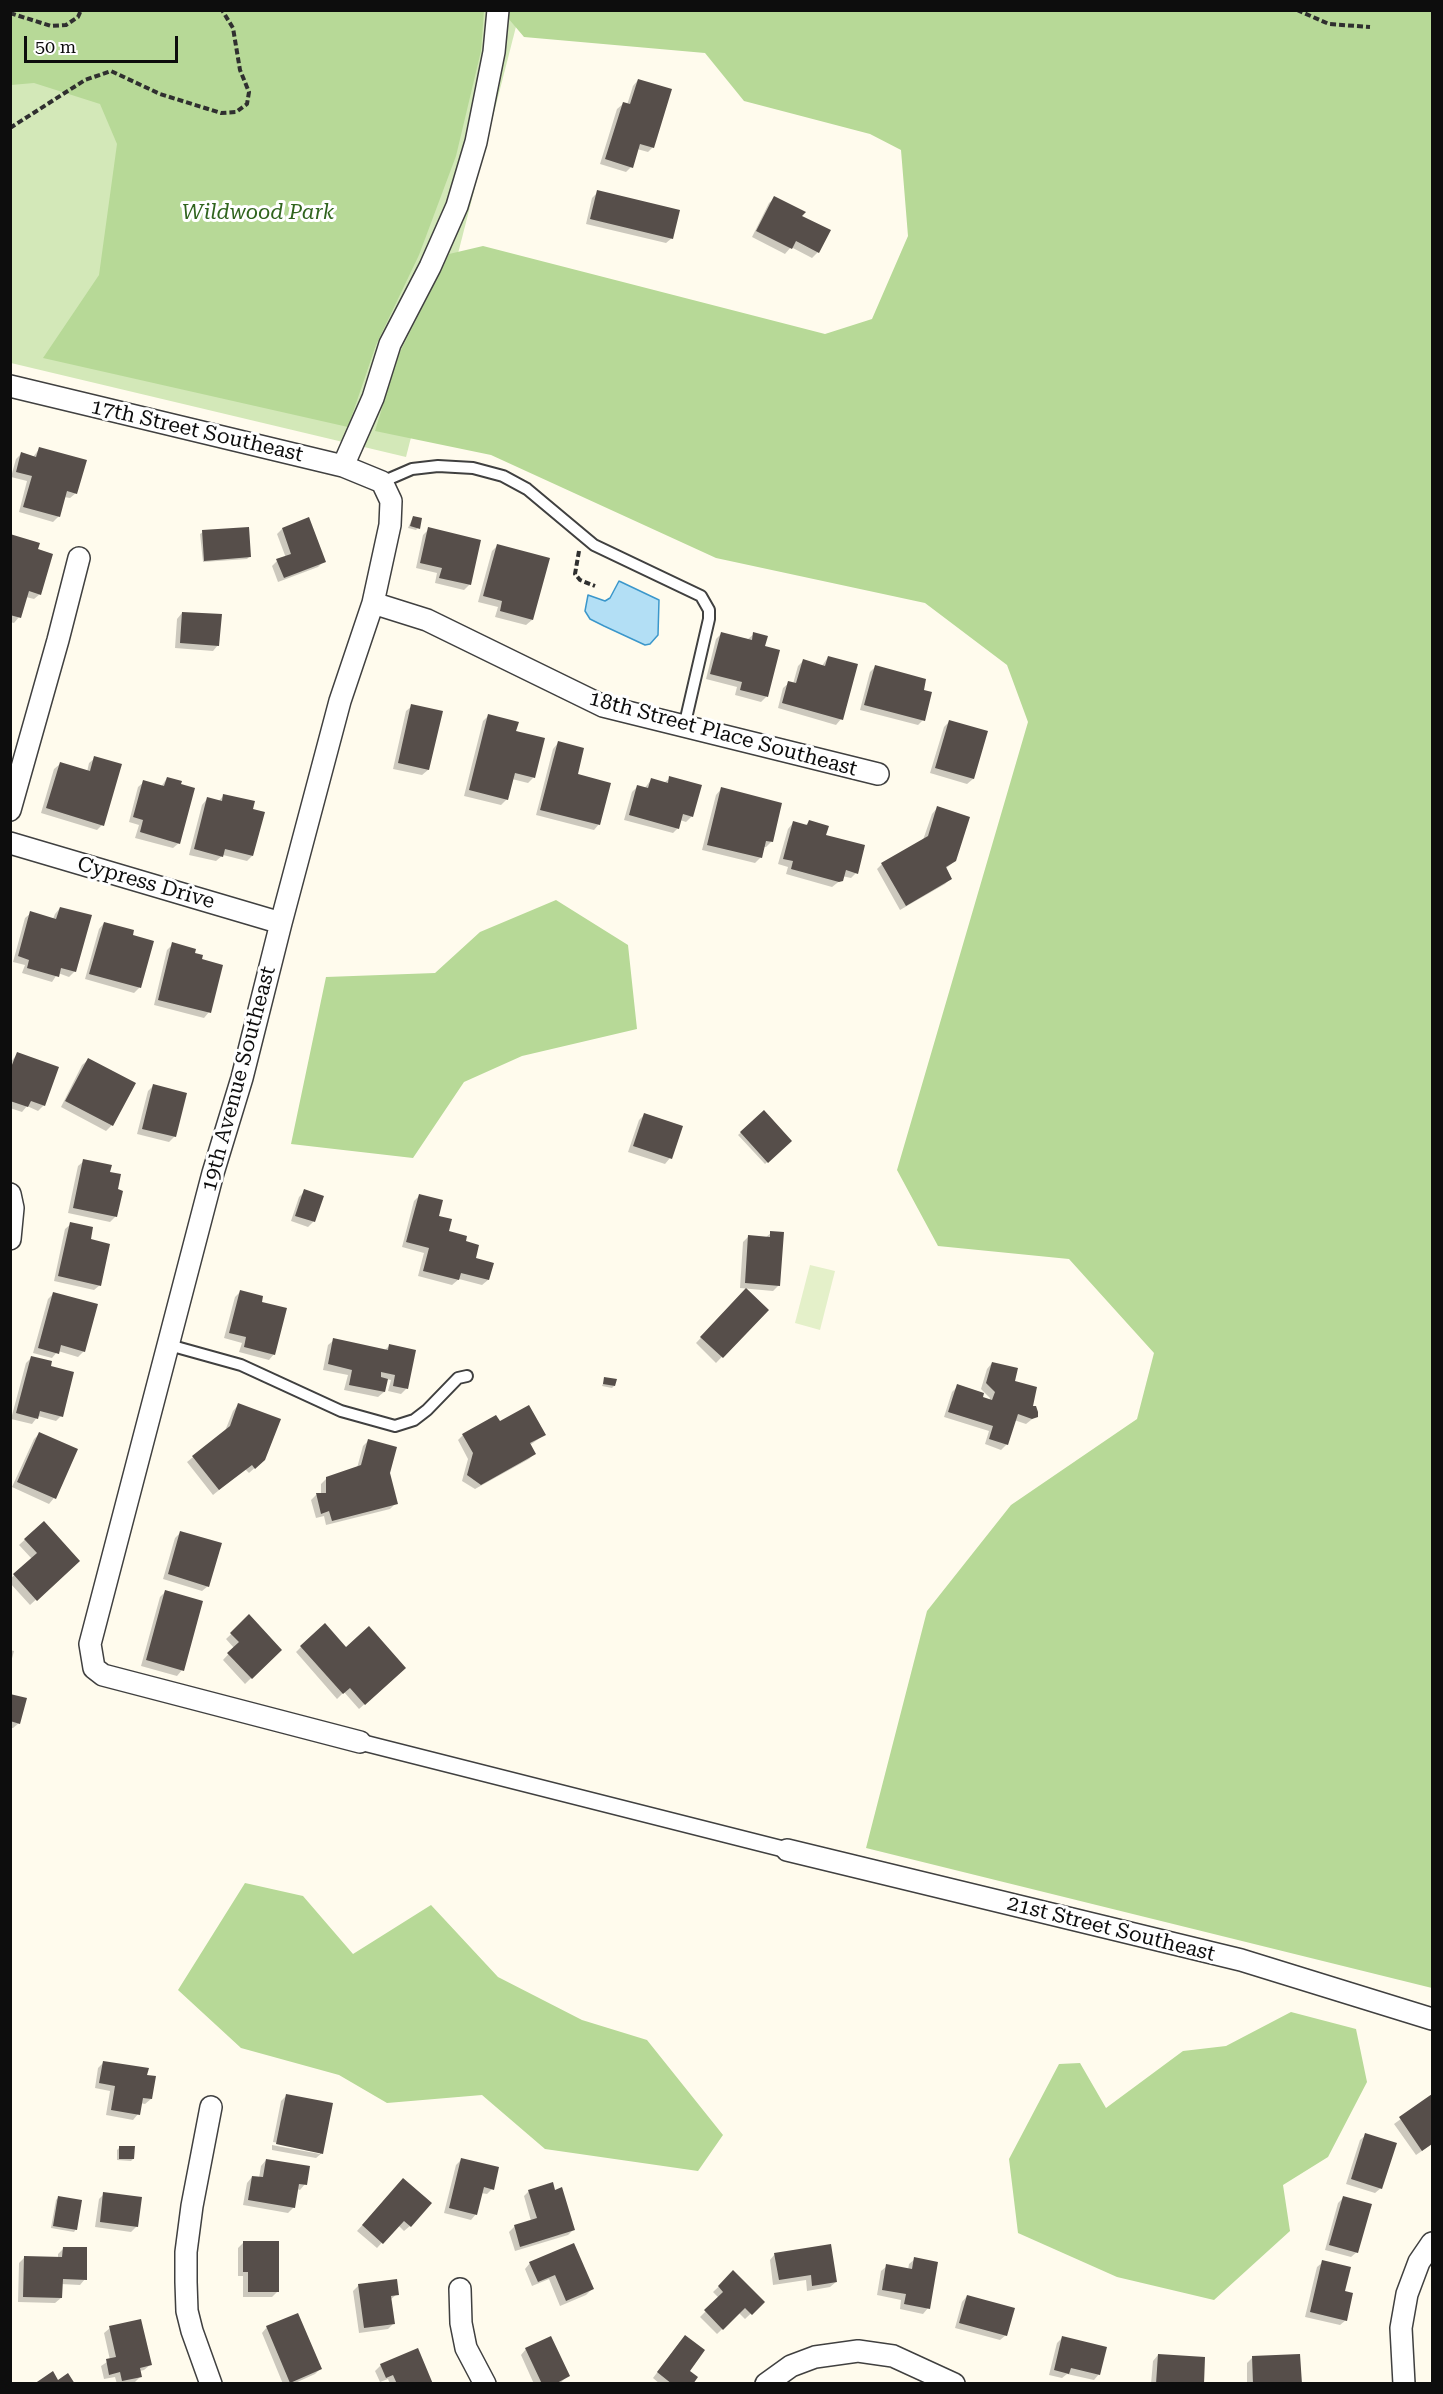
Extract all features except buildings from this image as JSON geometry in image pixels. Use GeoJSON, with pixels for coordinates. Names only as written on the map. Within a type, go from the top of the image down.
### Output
{"type":"FeatureCollection","features":[{"type":"Feature","properties":{"kind":"street"},"geometry":{"type":"LineString","coordinates":[[343,466],[373,398],[390,344],[430,267],[457,206],[476,142],[494,52],[498,10]]}},
{"type":"Feature","properties":{"kind":"street","name":"17th Street Southeast"},"geometry":{"type":"LineString","coordinates":[[10,386],[343,466],[382,482]]}},
{"type":"Feature","properties":{"kind":"street","name":"19th Avenue Southeast"},"geometry":{"type":"LineString","coordinates":[[360,1742],[103,1675],[94,1668],[90,1644],[213,1173],[242,1078],[280,923],[340,701],[373,603],[390,525],[392,501],[382,482]]}},
{"type":"Feature","properties":{"kind":"street"},"geometry":{"type":"LineString","coordinates":[[10,810],[79,558]]}},
{"type":"Feature","properties":{"kind":"street","name":"18th Street Place Southeast"},"geometry":{"type":"LineString","coordinates":[[373,603],[427,620],[603,706],[878,774]]}},
{"type":"Feature","properties":{"kind":"street","name":"Cypress Drive"},"geometry":{"type":"LineString","coordinates":[[10,843],[280,923]]}},
{"type":"Feature","properties":{"kind":"street"},"geometry":{"type":"LineString","coordinates":[[10,1194],[13,1208],[10,1239]]}},
{"type":"Feature","properties":{"kind":"street"},"geometry":{"type":"LineString","coordinates":[[360,1742],[787,1850]]}},
{"type":"Feature","properties":{"kind":"street","name":"21st Street Southeast"},"geometry":{"type":"LineString","coordinates":[[787,1850],[1241,1960],[1432,2019]]}},
{"type":"Feature","properties":{"kind":"street"},"geometry":{"type":"LineString","coordinates":[[211,2107],[192,2206],[186,2252],[186,2282],[187,2311],[207,2378],[211,2384]]}},
{"type":"Feature","properties":{"kind":"street"},"geometry":{"type":"LineString","coordinates":[[1404,2384],[1401,2328],[1407,2294],[1419,2262],[1432,2243]]}},
{"type":"Feature","properties":{"kind":"street"},"geometry":{"type":"LineString","coordinates":[[460,2289],[461,2323],[466,2348],[485,2384]]}},
{"type":"Feature","properties":{"kind":"street"},"geometry":{"type":"LineString","coordinates":[[766,2384],[791,2366],[815,2357],[858,2351],[893,2356],[954,2384]]}},
{"type":"Feature","properties":{"kind":"lane"},"geometry":{"type":"LineString","coordinates":[[382,482],[412,469],[438,466],[473,468],[491,472],[517,482],[527,489],[594,545],[690,590],[706,603],[709,619],[684,727]]}},
{"type":"Feature","properties":{"kind":"lane"},"geometry":{"type":"LineString","coordinates":[[169,1345],[241,1365],[341,1411],[395,1426],[414,1420],[458,1378],[467,1376]]}},
{"type":"Feature","properties":{"kind":"path"},"geometry":{"type":"LineString","coordinates":[[10,13],[51,27],[66,25],[78,17],[81,10]]}},
{"type":"Feature","properties":{"kind":"path"},"geometry":{"type":"LineString","coordinates":[[10,128],[85,80],[111,70],[160,94],[221,113],[236,112],[247,104],[249,92],[240,70],[233,28],[222,10]]}},
{"type":"Feature","properties":{"kind":"path"},"geometry":{"type":"LineString","coordinates":[[1297,10],[1329,24],[1370,27]]}},
{"type":"Feature","properties":{"kind":"path"},"geometry":{"type":"LineString","coordinates":[[583,535],[575,574],[580,580],[595,586]]}},
{"type":"Feature","properties":{"kind":"green space","name":"Wildwood Park"},"geometry":{"type":"Polygon","coordinates":[[[11,10],[484,11],[481,51],[456,156],[419,255],[376,345],[348,427],[43,358],[99,275],[117,144],[100,104],[34,83],[11,85],[11,10]]]}},
{"type":"Feature","properties":{"kind":"green space","name":"Wildwood Park"},"geometry":{"type":"Polygon","coordinates":[[[11,11],[520,11],[406,457],[11,363],[11,11]]]}},
{"type":"Feature","properties":{"kind":"green space"},"geometry":{"type":"Polygon","coordinates":[[[509,11],[1432,11],[1432,1988],[866,1848],[927,1611],[1011,1505],[1137,1419],[1154,1353],[1069,1259],[938,1246],[897,1170],[1028,722],[1007,665],[925,603],[716,558],[491,455],[375,431],[398,356],[449,254],[483,246],[825,334],[872,319],[908,236],[901,150],[870,134],[744,101],[705,53],[524,37],[508,18],[509,11]]]}},
{"type":"Feature","properties":{"kind":"green space"},"geometry":{"type":"Polygon","coordinates":[[[556,900],[628,945],[637,1029],[522,1056],[464,1082],[413,1158],[291,1144],[326,977],[435,973],[480,932],[556,900]]]}},
{"type":"Feature","properties":{"kind":"green space"},"geometry":{"type":"Polygon","coordinates":[[[810,1265],[835,1271],[820,1330],[795,1323],[810,1265]]]}},
{"type":"Feature","properties":{"kind":"green space"},"geometry":{"type":"Polygon","coordinates":[[[245,1883],[303,1896],[353,1954],[431,1905],[498,1977],[582,2020],[647,2040],[723,2135],[698,2171],[545,2149],[482,2095],[387,2103],[339,2075],[241,2048],[178,1990],[245,1883]]]}},
{"type":"Feature","properties":{"kind":"green space"},"geometry":{"type":"Polygon","coordinates":[[[1291,2012],[1356,2029],[1367,2082],[1328,2157],[1283,2185],[1290,2231],[1214,2300],[1117,2277],[1018,2233],[1009,2159],[1059,2064],[1080,2063],[1106,2108],[1183,2051],[1226,2046],[1291,2012]]]}},
{"type":"Feature","properties":{"kind":"water"},"geometry":{"type":"Polygon","coordinates":[[[619,581],[659,600],[658,635],[650,644],[645,645],[590,619],[585,611],[588,595],[605,601],[610,598],[619,581]]]}}]}
